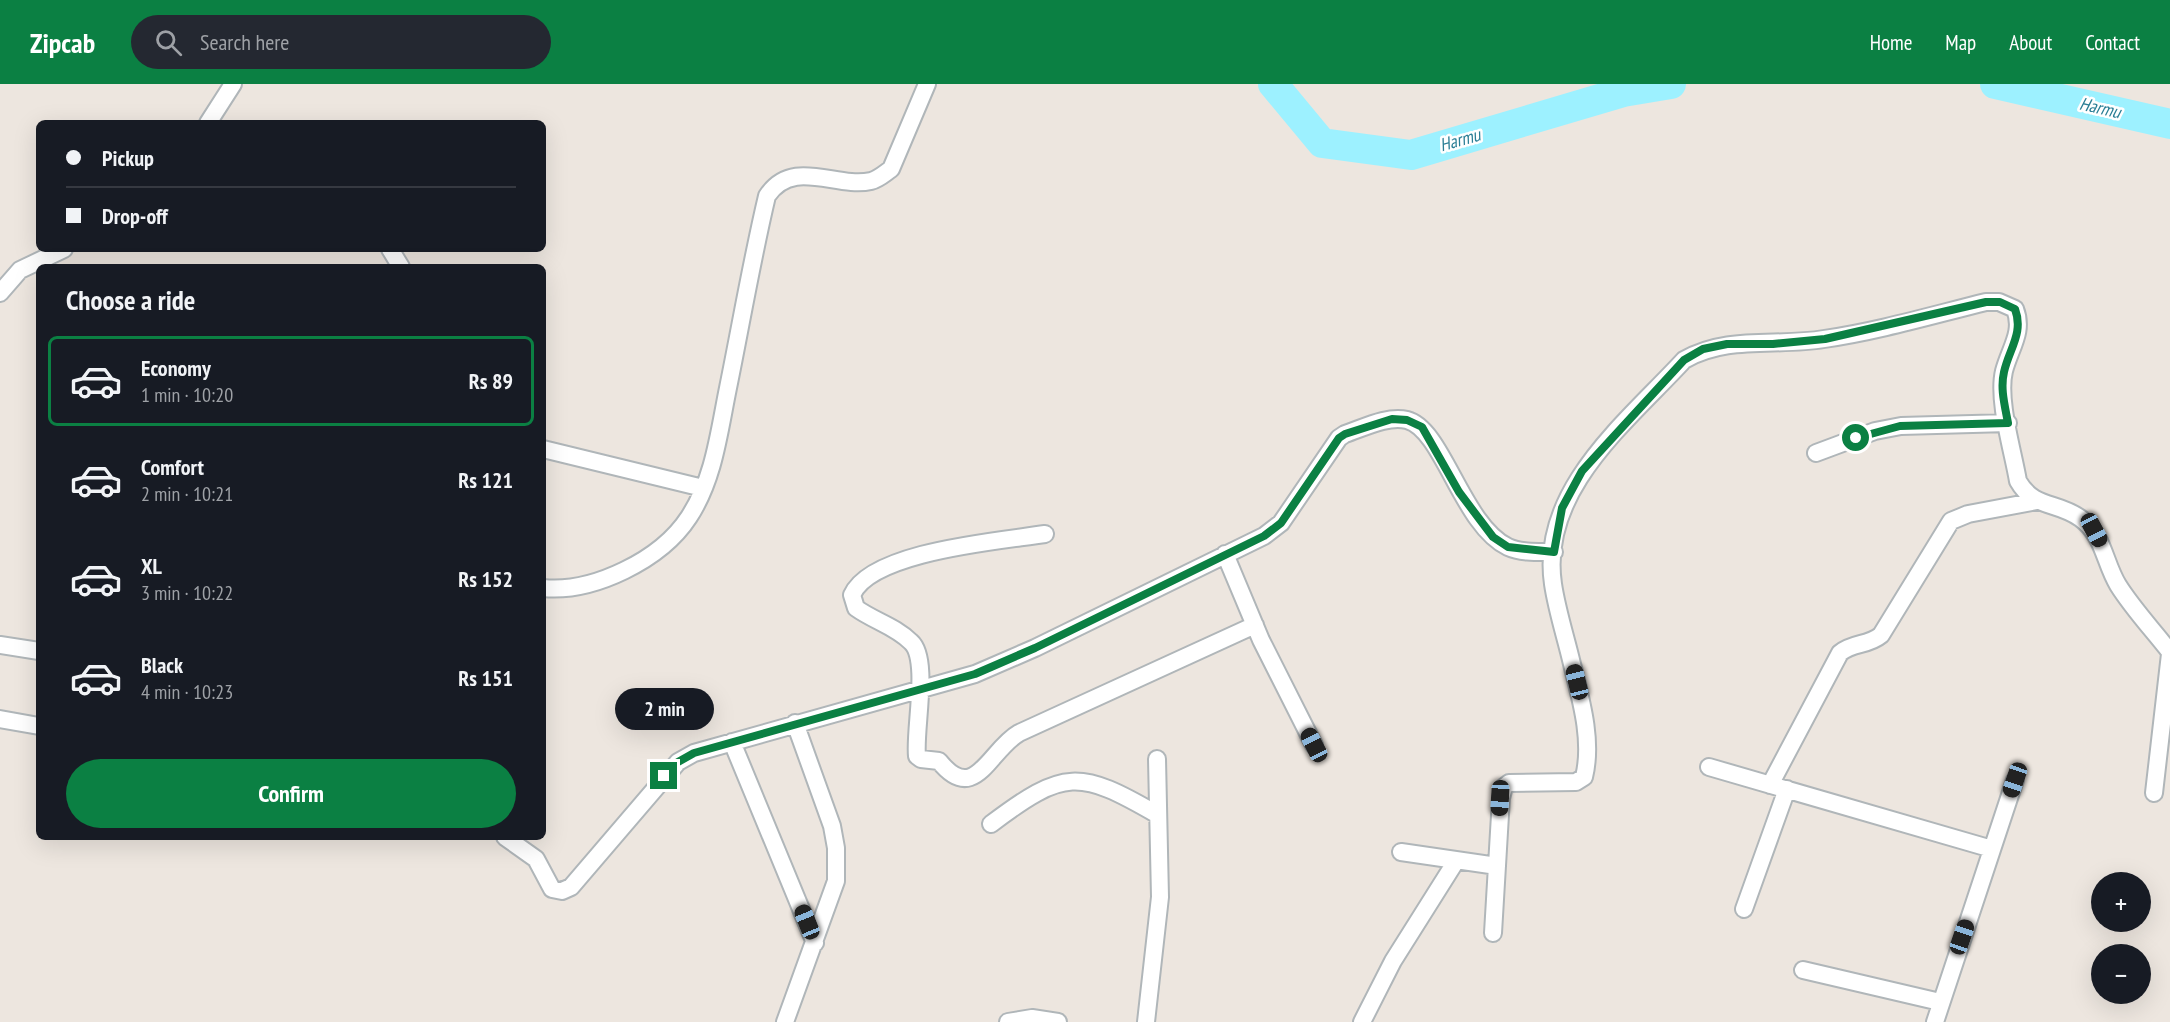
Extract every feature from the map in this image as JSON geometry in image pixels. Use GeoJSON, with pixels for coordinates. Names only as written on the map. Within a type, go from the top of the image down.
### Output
{"type":"FeatureCollection","features":[{"type":"Feature","properties":{"kind":"street"},"geometry":{"type":"LineString","coordinates":[[210,120],[233,84]]}},
{"type":"Feature","properties":{"kind":"street"},"geometry":{"type":"LineString","coordinates":[[546,588],[567,589],[591,584],[625,569],[669,541],[689,517],[712,470],[767,196],[778,183],[791,177],[869,181],[884,174],[896,159],[927,84]]}},
{"type":"Feature","properties":{"kind":"street"},"geometry":{"type":"LineString","coordinates":[[0,293],[20,270],[58,252]]}},
{"type":"Feature","properties":{"kind":"street"},"geometry":{"type":"LineString","coordinates":[[1493,933],[1500,798],[1504,788],[1509,783],[1576,782],[1584,777],[1587,765],[1582,703],[1553,583],[1554,552],[1562,508],[1582,471],[1684,360],[1703,349],[1727,344],[1782,344],[1825,339],[1986,302],[2000,302],[2015,309],[2020,330],[2006,365],[2002,387],[2018,481],[2026,494],[2037,501],[2060,507],[2079,517],[2094,530],[2125,596],[2170,653],[2154,793]]}},
{"type":"Feature","properties":{"kind":"street"},"geometry":{"type":"LineString","coordinates":[[508,840],[536,859],[549,887],[562,891],[571,887],[678,762],[694,753],[795,723],[975,674],[1035,648],[1264,536],[1281,523],[1339,438],[1392,419],[1407,420],[1422,427],[1459,492],[1493,537],[1516,549],[1554,552]]}},
{"type":"Feature","properties":{"kind":"street"},"geometry":{"type":"LineString","coordinates":[[1816,453],[1875,431],[1900,426],[2008,423]]}},
{"type":"Feature","properties":{"kind":"street"},"geometry":{"type":"LineString","coordinates":[[546,450],[703,488]]}},
{"type":"Feature","properties":{"kind":"street"},"geometry":{"type":"LineString","coordinates":[[1770,785],[1840,652],[1848,646],[1865,644],[1881,635],[1951,521],[1968,514],[2037,501]]}},
{"type":"Feature","properties":{"kind":"street"},"geometry":{"type":"LineString","coordinates":[[1045,534],[924,554],[888,564],[857,586],[851,598],[856,608],[889,625],[915,646],[918,654],[919,690],[917,756],[921,759],[939,761],[952,776],[967,778],[983,769],[1003,745],[1018,734],[1255,625]]}},
{"type":"Feature","properties":{"kind":"street"},"geometry":{"type":"LineString","coordinates":[[1225,554],[1255,625],[1314,745]]}},
{"type":"Feature","properties":{"kind":"street"},"geometry":{"type":"LineString","coordinates":[[0,645],[36,651]]}},
{"type":"Feature","properties":{"kind":"street"},"geometry":{"type":"LineString","coordinates":[[0,718],[36,725]]}},
{"type":"Feature","properties":{"kind":"street"},"geometry":{"type":"LineString","coordinates":[[785,1022],[836,881],[836,848],[832,826],[795,723]]}},
{"type":"Feature","properties":{"kind":"street"},"geometry":{"type":"LineString","coordinates":[[732,742],[815,943]]}},
{"type":"Feature","properties":{"kind":"street"},"geometry":{"type":"LineString","coordinates":[[1146,1022],[1160,897],[1157,759]]}},
{"type":"Feature","properties":{"kind":"street"},"geometry":{"type":"LineString","coordinates":[[1709,767],[1992,849]]}},
{"type":"Feature","properties":{"kind":"street"},"geometry":{"type":"LineString","coordinates":[[991,824],[1045,786],[1068,780],[1088,782],[1130,798],[1158,815]]}},
{"type":"Feature","properties":{"kind":"street"},"geometry":{"type":"LineString","coordinates":[[1935,1022],[2015,780]]}},
{"type":"Feature","properties":{"kind":"street"},"geometry":{"type":"LineString","coordinates":[[1744,909],[1787,789]]}},
{"type":"Feature","properties":{"kind":"street"},"geometry":{"type":"LineString","coordinates":[[1401,852],[1497,866]]}},
{"type":"Feature","properties":{"kind":"street"},"geometry":{"type":"LineString","coordinates":[[1362,1022],[1393,961],[1456,861]]}},
{"type":"Feature","properties":{"kind":"street"},"geometry":{"type":"LineString","coordinates":[[1803,970],[1940,1002]]}},
{"type":"Feature","properties":{"kind":"street"},"geometry":{"type":"LineString","coordinates":[[1008,1022],[1032,1018],[1058,1022]]}},
{"type":"Feature","properties":{"kind":"waterway","name":"Harmu"},"geometry":{"type":"LineString","coordinates":[[1273,84],[1322,143],[1411,155],[1623,92],[1671,84]]}},
{"type":"Feature","properties":{"kind":"waterway","name":"Harmu"},"geometry":{"type":"LineString","coordinates":[[1995,84],[2170,124]]}},
{"type":"Feature","properties":{"kind":"route"},"geometry":{"type":"LineString","coordinates":[[664,776],[678,762],[694,753],[975,674],[1035,648],[1264,536],[1281,523],[1339,438],[1345,434],[1392,419],[1407,420],[1422,427],[1431,439],[1459,492],[1493,537],[1508,547],[1554,552],[1555,533],[1562,508],[1570,489],[1582,471],[1684,360],[1703,349],[1727,344],[1800,343],[1825,339],[1986,302],[2000,302],[2015,309],[2020,330],[2008,357],[2002,387],[2008,423],[1900,426],[1856,438]]}}]}
